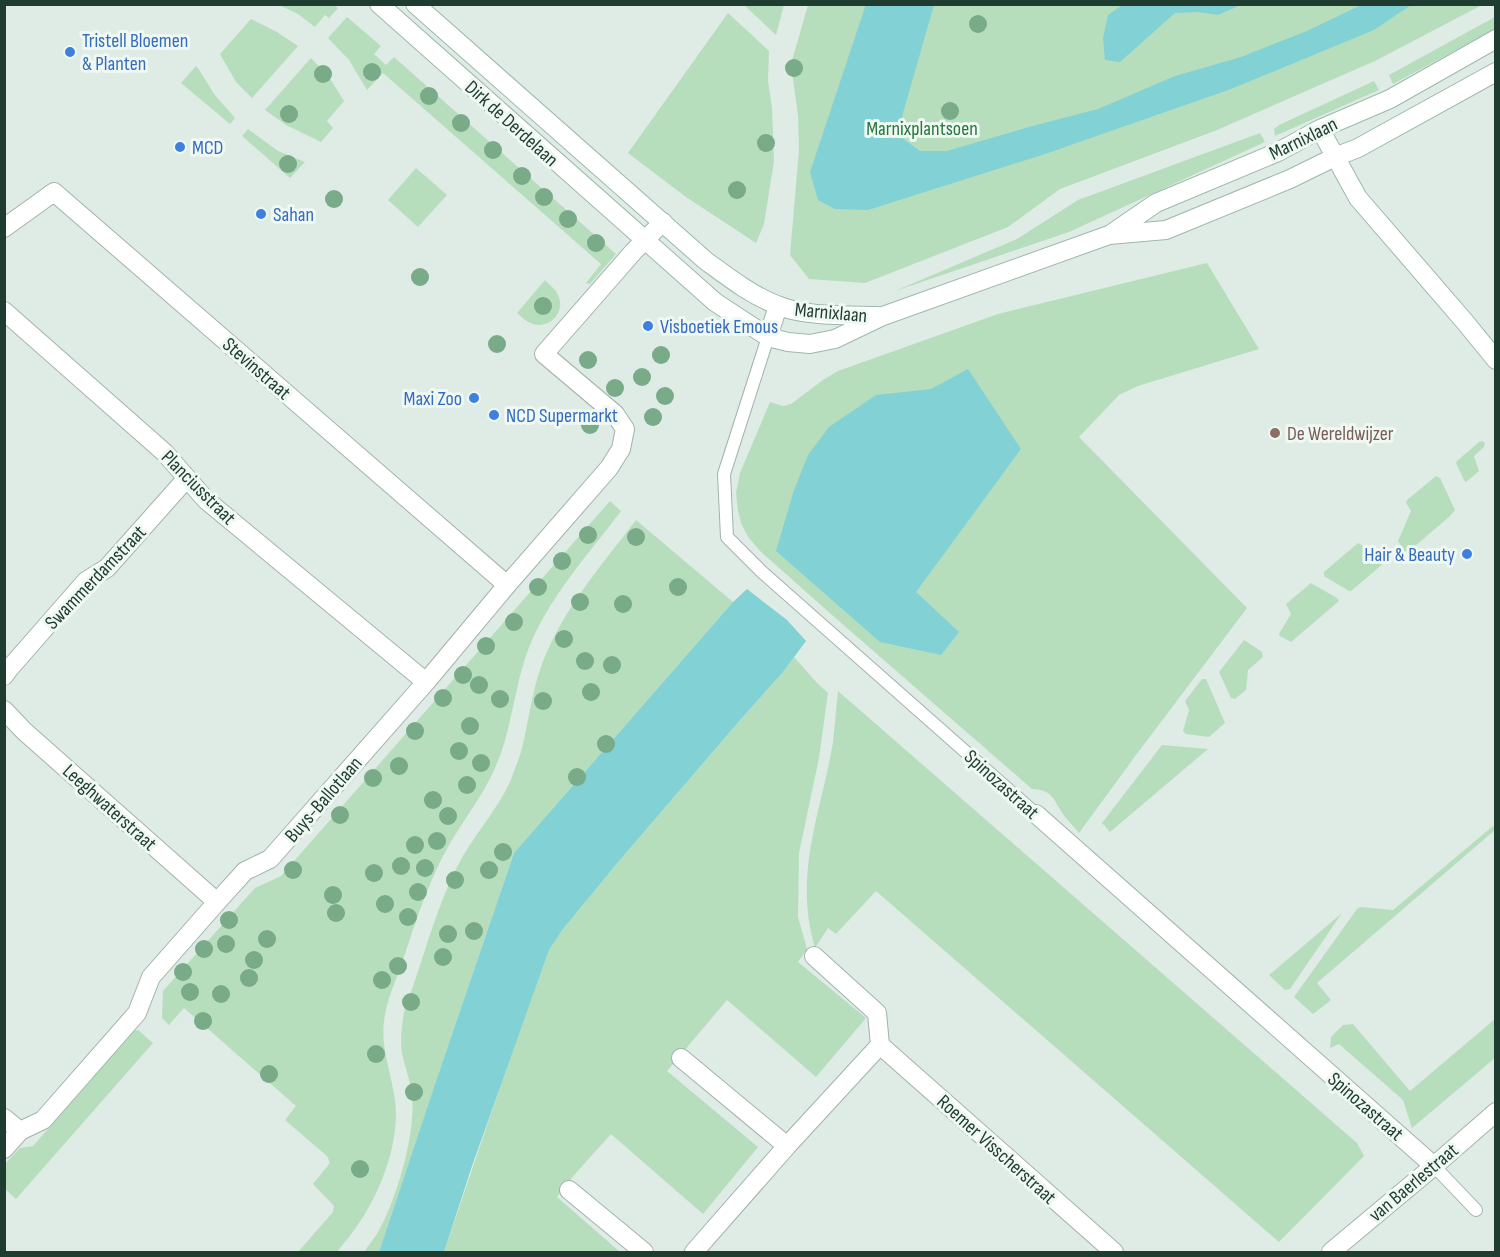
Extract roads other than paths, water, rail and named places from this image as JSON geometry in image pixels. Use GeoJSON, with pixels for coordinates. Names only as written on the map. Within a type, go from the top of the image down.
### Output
{"type":"FeatureCollection","features":[{"type":"Feature","properties":{"kind":"street","name":"Dirk de Derdelaan"},"geometry":{"type":"LineString","coordinates":[[379,4],[715,302],[768,337]]}},
{"type":"Feature","properties":{"kind":"street","name":"Dirk de Derdelaan"},"geometry":{"type":"LineString","coordinates":[[415,4],[706,261],[735,282],[778,306]]}},
{"type":"Feature","properties":{"kind":"street","name":"Marnixlaan"},"geometry":{"type":"LineString","coordinates":[[1110,235],[1156,203],[1278,152],[1320,129],[1390,99],[1496,39]]}},
{"type":"Feature","properties":{"kind":"street","name":"Marnixlaan"},"geometry":{"type":"LineString","coordinates":[[768,337],[810,344],[836,339],[883,316],[1110,235],[1166,230],[1290,179],[1358,148],[1496,72]]}},
{"type":"Feature","properties":{"kind":"street"},"geometry":{"type":"LineString","coordinates":[[1320,129],[1358,198],[1496,360]]}},
{"type":"Feature","properties":{"kind":"street","name":"Stevinstraat"},"geometry":{"type":"LineString","coordinates":[[4,228],[54,192],[507,585]]}},
{"type":"Feature","properties":{"kind":"street"},"geometry":{"type":"LineString","coordinates":[[646,240],[663,222]]}},
{"type":"Feature","properties":{"kind":"street","name":"Buys-Ballotlaan"},"geometry":{"type":"LineString","coordinates":[[4,1149],[20,1131],[43,1120],[137,1013],[151,977],[245,871],[270,859],[426,682],[609,468],[621,448],[625,429],[615,414],[544,354],[646,240]]}},
{"type":"Feature","properties":{"kind":"street"},"geometry":{"type":"LineString","coordinates":[[768,337],[778,306]]}},
{"type":"Feature","properties":{"kind":"street","name":"Marnixlaan"},"geometry":{"type":"LineString","coordinates":[[778,306],[811,313],[883,316]]}},
{"type":"Feature","properties":{"kind":"street","name":"Planciusstraat"},"geometry":{"type":"LineString","coordinates":[[4,311],[165,453],[206,500],[426,682]]}},
{"type":"Feature","properties":{"kind":"street","name":"Swammerdamstraat"},"geometry":{"type":"LineString","coordinates":[[4,676],[87,581],[108,568],[187,478]]}},
{"type":"Feature","properties":{"kind":"street","name":"Leeghwaterstraat"},"geometry":{"type":"LineString","coordinates":[[4,710],[24,731],[217,902]]}},
{"type":"Feature","properties":{"kind":"street","name":"Spinozastraat"},"geometry":{"type":"LineString","coordinates":[[1036,814],[1434,1166]]}},
{"type":"Feature","properties":{"kind":"street"},"geometry":{"type":"LineString","coordinates":[[694,1252],[880,1045],[877,1013],[814,956]]}},
{"type":"Feature","properties":{"kind":"street","name":"Roemer Visscherstraat"},"geometry":{"type":"LineString","coordinates":[[880,1045],[1114,1252]]}},
{"type":"Feature","properties":{"kind":"street"},"geometry":{"type":"LineString","coordinates":[[681,1058],[787,1146]]}},
{"type":"Feature","properties":{"kind":"street","name":"van Baerlestraat"},"geometry":{"type":"LineString","coordinates":[[1331,1252],[1496,1112]]}},
{"type":"Feature","properties":{"kind":"street"},"geometry":{"type":"LineString","coordinates":[[4,1118],[20,1131]]}},
{"type":"Feature","properties":{"kind":"street"},"geometry":{"type":"LineString","coordinates":[[569,1190],[644,1252]]}},
{"type":"Feature","properties":{"kind":"lane","name":"Spinozastraat"},"geometry":{"type":"LineString","coordinates":[[768,337],[724,474],[728,537],[762,572],[1036,814]]}},
{"type":"Feature","properties":{"kind":"lane"},"geometry":{"type":"LineString","coordinates":[[1434,1166],[1476,1210]]}},
{"type":"Feature","properties":{"kind":"water"},"geometry":{"type":"Polygon","coordinates":[[[866,4],[934,5],[897,134],[920,151],[947,151],[1098,109],[1175,76],[1241,57],[1307,31],[1361,5],[1411,5],[1374,30],[1231,89],[1048,153],[868,210],[835,209],[818,200],[810,172],[866,4]]]}},
{"type":"Feature","properties":{"kind":"water"},"geometry":{"type":"Polygon","coordinates":[[[1122,5],[1239,5],[1218,15],[1198,12],[1175,13],[1120,62],[1105,60],[1103,38],[1108,15],[1122,5]]]}},
{"type":"Feature","properties":{"kind":"water"},"geometry":{"type":"Polygon","coordinates":[[[968,369],[1021,449],[916,592],[959,632],[941,655],[880,642],[776,551],[794,490],[808,455],[829,427],[876,395],[931,389],[968,369]]]}},
{"type":"Feature","properties":{"kind":"water"},"geometry":{"type":"Polygon","coordinates":[[[747,589],[787,620],[806,641],[783,672],[619,861],[563,929],[549,950],[444,1252],[379,1252],[514,853],[733,602],[747,589]]]}},
{"type":"Feature","properties":{"kind":"place","name":"Tristell Bloemen & Planten"},"geometry":{"type":"Point","coordinates":[70,52]}},
{"type":"Feature","properties":{"kind":"place","name":"MCD"},"geometry":{"type":"Point","coordinates":[180,147]}},
{"type":"Feature","properties":{"kind":"place","name":"Sahan"},"geometry":{"type":"Point","coordinates":[261,214]}},
{"type":"Feature","properties":{"kind":"place","name":"Visboetiek Emous"},"geometry":{"type":"Point","coordinates":[648,326]}},
{"type":"Feature","properties":{"kind":"place","name":"Maxi Zoo"},"geometry":{"type":"Point","coordinates":[474,398]}},
{"type":"Feature","properties":{"kind":"place","name":"NCD Supermarkt"},"geometry":{"type":"Point","coordinates":[494,415]}},
{"type":"Feature","properties":{"kind":"place","name":"De Wereldwijzer"},"geometry":{"type":"Point","coordinates":[1275,433]}},
{"type":"Feature","properties":{"kind":"place","name":"Hair & Beauty"},"geometry":{"type":"Point","coordinates":[1467,554]}},
{"type":"Feature","properties":{"kind":"park label","name":"Marnixplantsoen"},"geometry":{"type":"Point","coordinates":[922,128]}}]}
